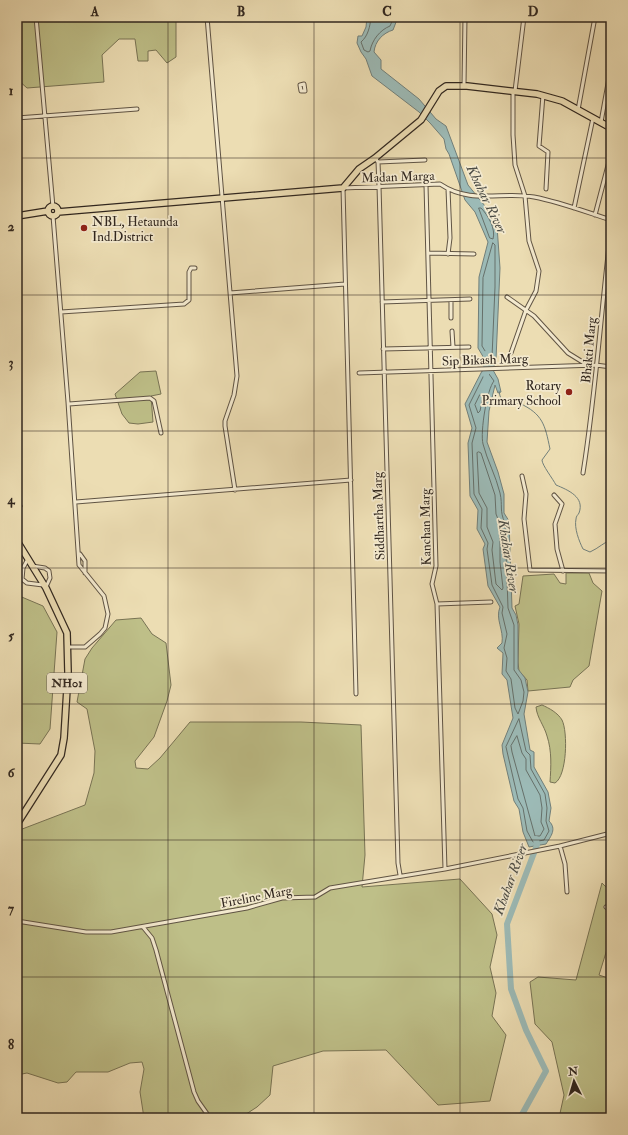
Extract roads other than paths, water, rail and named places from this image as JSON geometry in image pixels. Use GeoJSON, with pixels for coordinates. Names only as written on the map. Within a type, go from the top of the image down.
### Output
{"type":"FeatureCollection","features":[{"type":"Feature","properties":{"kind":"highway"},"geometry":{"type":"LineString","coordinates":[[48,211],[50,215],[53,216],[58,212],[342,188],[358,169],[377,160],[421,120],[443,88],[464,85],[543,95],[562,101],[611,128]]}},
{"type":"Feature","properties":{"kind":"highway"},"geometry":{"type":"LineString","coordinates":[[17,216],[48,211],[53,207],[56,208],[58,212]]}},
{"type":"Feature","properties":{"kind":"highway","name":"NH01"},"geometry":{"type":"LineString","coordinates":[[17,541],[45,587],[67,633],[64,738],[61,754],[17,824]]}},
{"type":"Feature","properties":{"kind":"highway"},"geometry":{"type":"LineString","coordinates":[[17,1076],[17,1085]]}},
{"type":"Feature","properties":{"kind":"street"},"geometry":{"type":"LineString","coordinates":[[36,17],[53,207]]}},
{"type":"Feature","properties":{"kind":"street"},"geometry":{"type":"LineString","coordinates":[[207,17],[237,376],[234,395],[225,421],[235,490]]}},
{"type":"Feature","properties":{"kind":"street"},"geometry":{"type":"LineString","coordinates":[[464,85],[465,17]]}},
{"type":"Feature","properties":{"kind":"street"},"geometry":{"type":"LineString","coordinates":[[511,353],[526,310],[536,291],[539,271],[529,241],[525,196],[515,165],[513,135],[514,91],[524,17]]}},
{"type":"Feature","properties":{"kind":"street"},"geometry":{"type":"LineString","coordinates":[[578,110],[595,17]]}},
{"type":"Feature","properties":{"kind":"street"},"geometry":{"type":"LineString","coordinates":[[600,122],[611,67]]}},
{"type":"Feature","properties":{"kind":"street"},"geometry":{"type":"LineString","coordinates":[[543,95],[539,146],[548,152],[546,189]]}},
{"type":"Feature","properties":{"kind":"street"},"geometry":{"type":"LineString","coordinates":[[17,118],[137,109]]}},
{"type":"Feature","properties":{"kind":"street"},"geometry":{"type":"LineString","coordinates":[[574,208],[593,118]]}},
{"type":"Feature","properties":{"kind":"street"},"geometry":{"type":"LineString","coordinates":[[595,215],[611,154]]}},
{"type":"Feature","properties":{"kind":"street"},"geometry":{"type":"LineString","coordinates":[[377,160],[425,160]]}},
{"type":"Feature","properties":{"kind":"street","name":"Siddhartha Marg"},"geometry":{"type":"LineString","coordinates":[[377,160],[379,186],[398,863],[400,875]]}},
{"type":"Feature","properties":{"kind":"street","name":"Madan Marga"},"geometry":{"type":"LineString","coordinates":[[342,188],[440,184],[448,189],[485,197],[525,196],[547,200],[611,220]]}},
{"type":"Feature","properties":{"kind":"street","name":"Kanchan Marg"},"geometry":{"type":"LineString","coordinates":[[426,185],[436,566],[432,584],[437,604],[445,869]]}},
{"type":"Feature","properties":{"kind":"street"},"geometry":{"type":"LineString","coordinates":[[342,188],[356,694]]}},
{"type":"Feature","properties":{"kind":"street"},"geometry":{"type":"LineString","coordinates":[[448,189],[450,238],[448,254]]}},
{"type":"Feature","properties":{"kind":"street"},"geometry":{"type":"LineString","coordinates":[[53,216],[69,404],[79,566],[104,596],[108,614],[107,621],[100,634],[85,647],[67,647]]}},
{"type":"Feature","properties":{"kind":"street","name":"Bhakti Marg"},"geometry":{"type":"LineString","coordinates":[[583,473],[592,418],[596,365],[611,229]]}},
{"type":"Feature","properties":{"kind":"street"},"geometry":{"type":"LineString","coordinates":[[428,253],[474,254]]}},
{"type":"Feature","properties":{"kind":"street"},"geometry":{"type":"LineString","coordinates":[[61,312],[184,304],[188,300],[189,272],[191,268],[194,268]]}},
{"type":"Feature","properties":{"kind":"street"},"geometry":{"type":"LineString","coordinates":[[230,293],[345,284]]}},
{"type":"Feature","properties":{"kind":"street"},"geometry":{"type":"LineString","coordinates":[[507,297],[526,310],[543,325],[568,353],[590,366]]}},
{"type":"Feature","properties":{"kind":"street"},"geometry":{"type":"LineString","coordinates":[[382,302],[470,299]]}},
{"type":"Feature","properties":{"kind":"street"},"geometry":{"type":"LineString","coordinates":[[451,300],[451,318]]}},
{"type":"Feature","properties":{"kind":"street"},"geometry":{"type":"LineString","coordinates":[[452,331],[453,347]]}},
{"type":"Feature","properties":{"kind":"street"},"geometry":{"type":"LineString","coordinates":[[383,349],[469,347]]}},
{"type":"Feature","properties":{"kind":"street","name":"Sip Bikash Marg"},"geometry":{"type":"LineString","coordinates":[[359,373],[596,365],[611,367]]}},
{"type":"Feature","properties":{"kind":"street"},"geometry":{"type":"LineString","coordinates":[[69,404],[150,398],[154,401],[161,433]]}},
{"type":"Feature","properties":{"kind":"street"},"geometry":{"type":"LineString","coordinates":[[522,476],[526,494],[524,519],[530,570],[611,571]]}},
{"type":"Feature","properties":{"kind":"street"},"geometry":{"type":"LineString","coordinates":[[76,502],[351,480]]}},
{"type":"Feature","properties":{"kind":"street"},"geometry":{"type":"LineString","coordinates":[[554,495],[562,504],[555,524],[557,549],[563,570]]}},
{"type":"Feature","properties":{"kind":"street"},"geometry":{"type":"LineString","coordinates":[[79,553],[84,561],[85,573]]}},
{"type":"Feature","properties":{"kind":"street"},"geometry":{"type":"LineString","coordinates":[[28,559],[23,568],[22,579],[27,583],[45,587],[50,578],[49,571],[45,568],[32,566]]}},
{"type":"Feature","properties":{"kind":"street"},"geometry":{"type":"LineString","coordinates":[[437,604],[491,602]]}},
{"type":"Feature","properties":{"kind":"street"},"geometry":{"type":"LineString","coordinates":[[567,892],[565,864],[560,846],[611,833]]}},
{"type":"Feature","properties":{"kind":"street","name":"Fireline Marg"},"geometry":{"type":"LineString","coordinates":[[17,921],[86,932],[111,932],[247,908],[282,898],[316,897],[330,888],[400,875],[445,869],[560,846]]}},
{"type":"Feature","properties":{"kind":"street"},"geometry":{"type":"LineString","coordinates":[[606,907],[611,911]]}},
{"type":"Feature","properties":{"kind":"street"},"geometry":{"type":"LineString","coordinates":[[143,926],[152,938],[156,950],[194,1092],[198,1101],[210,1118]]}},
{"type":"Feature","properties":{"kind":"water"},"geometry":{"type":"Polygon","coordinates":[[[367,17],[398,17],[393,30],[386,33],[376,44],[374,52],[381,60],[381,69],[419,99],[436,119],[446,126],[468,185],[489,211],[497,226],[500,268],[496,359],[493,370],[498,379],[501,392],[498,393],[495,385],[489,411],[487,442],[504,494],[504,513],[509,521],[512,608],[516,615],[518,625],[518,669],[525,678],[528,692],[524,714],[530,750],[534,752],[534,767],[548,792],[551,808],[549,821],[553,827],[553,830],[546,844],[529,847],[523,832],[519,809],[514,801],[503,754],[502,745],[513,718],[507,680],[502,674],[503,653],[497,648],[502,643],[502,634],[498,616],[500,607],[488,586],[483,549],[485,544],[477,529],[478,510],[470,496],[468,443],[472,428],[465,404],[482,371],[488,370],[488,365],[478,348],[479,277],[488,242],[475,212],[465,200],[446,149],[444,139],[419,112],[372,76],[366,59],[357,43],[358,36],[362,36],[366,27],[367,17]]]}},
{"type":"Feature","properties":{"kind":"waterway","name":"Khahar River"},"geometry":{"type":"LineString","coordinates":[[486,354],[486,375]]}},
{"type":"Feature","properties":{"kind":"waterway"},"geometry":{"type":"LineString","coordinates":[[499,391],[504,403],[510,405],[519,403],[533,411],[542,421],[550,449],[542,462],[556,485],[566,489],[578,498],[580,507],[576,518],[576,530],[583,549],[590,552],[611,540]]}},
{"type":"Feature","properties":{"kind":"waterway","name":"Khahar River"},"geometry":{"type":"LineString","coordinates":[[520,1118],[546,1071],[526,1030],[511,989],[507,924],[537,845],[536,839]]}},
{"type":"Feature","properties":{"kind":"place","name":"NBL, Hetaunda Ind.District"},"geometry":{"type":"Point","coordinates":[84,228]}},
{"type":"Feature","properties":{"kind":"place","name":"Rotary Primary School"},"geometry":{"type":"Point","coordinates":[569,392]}}]}
